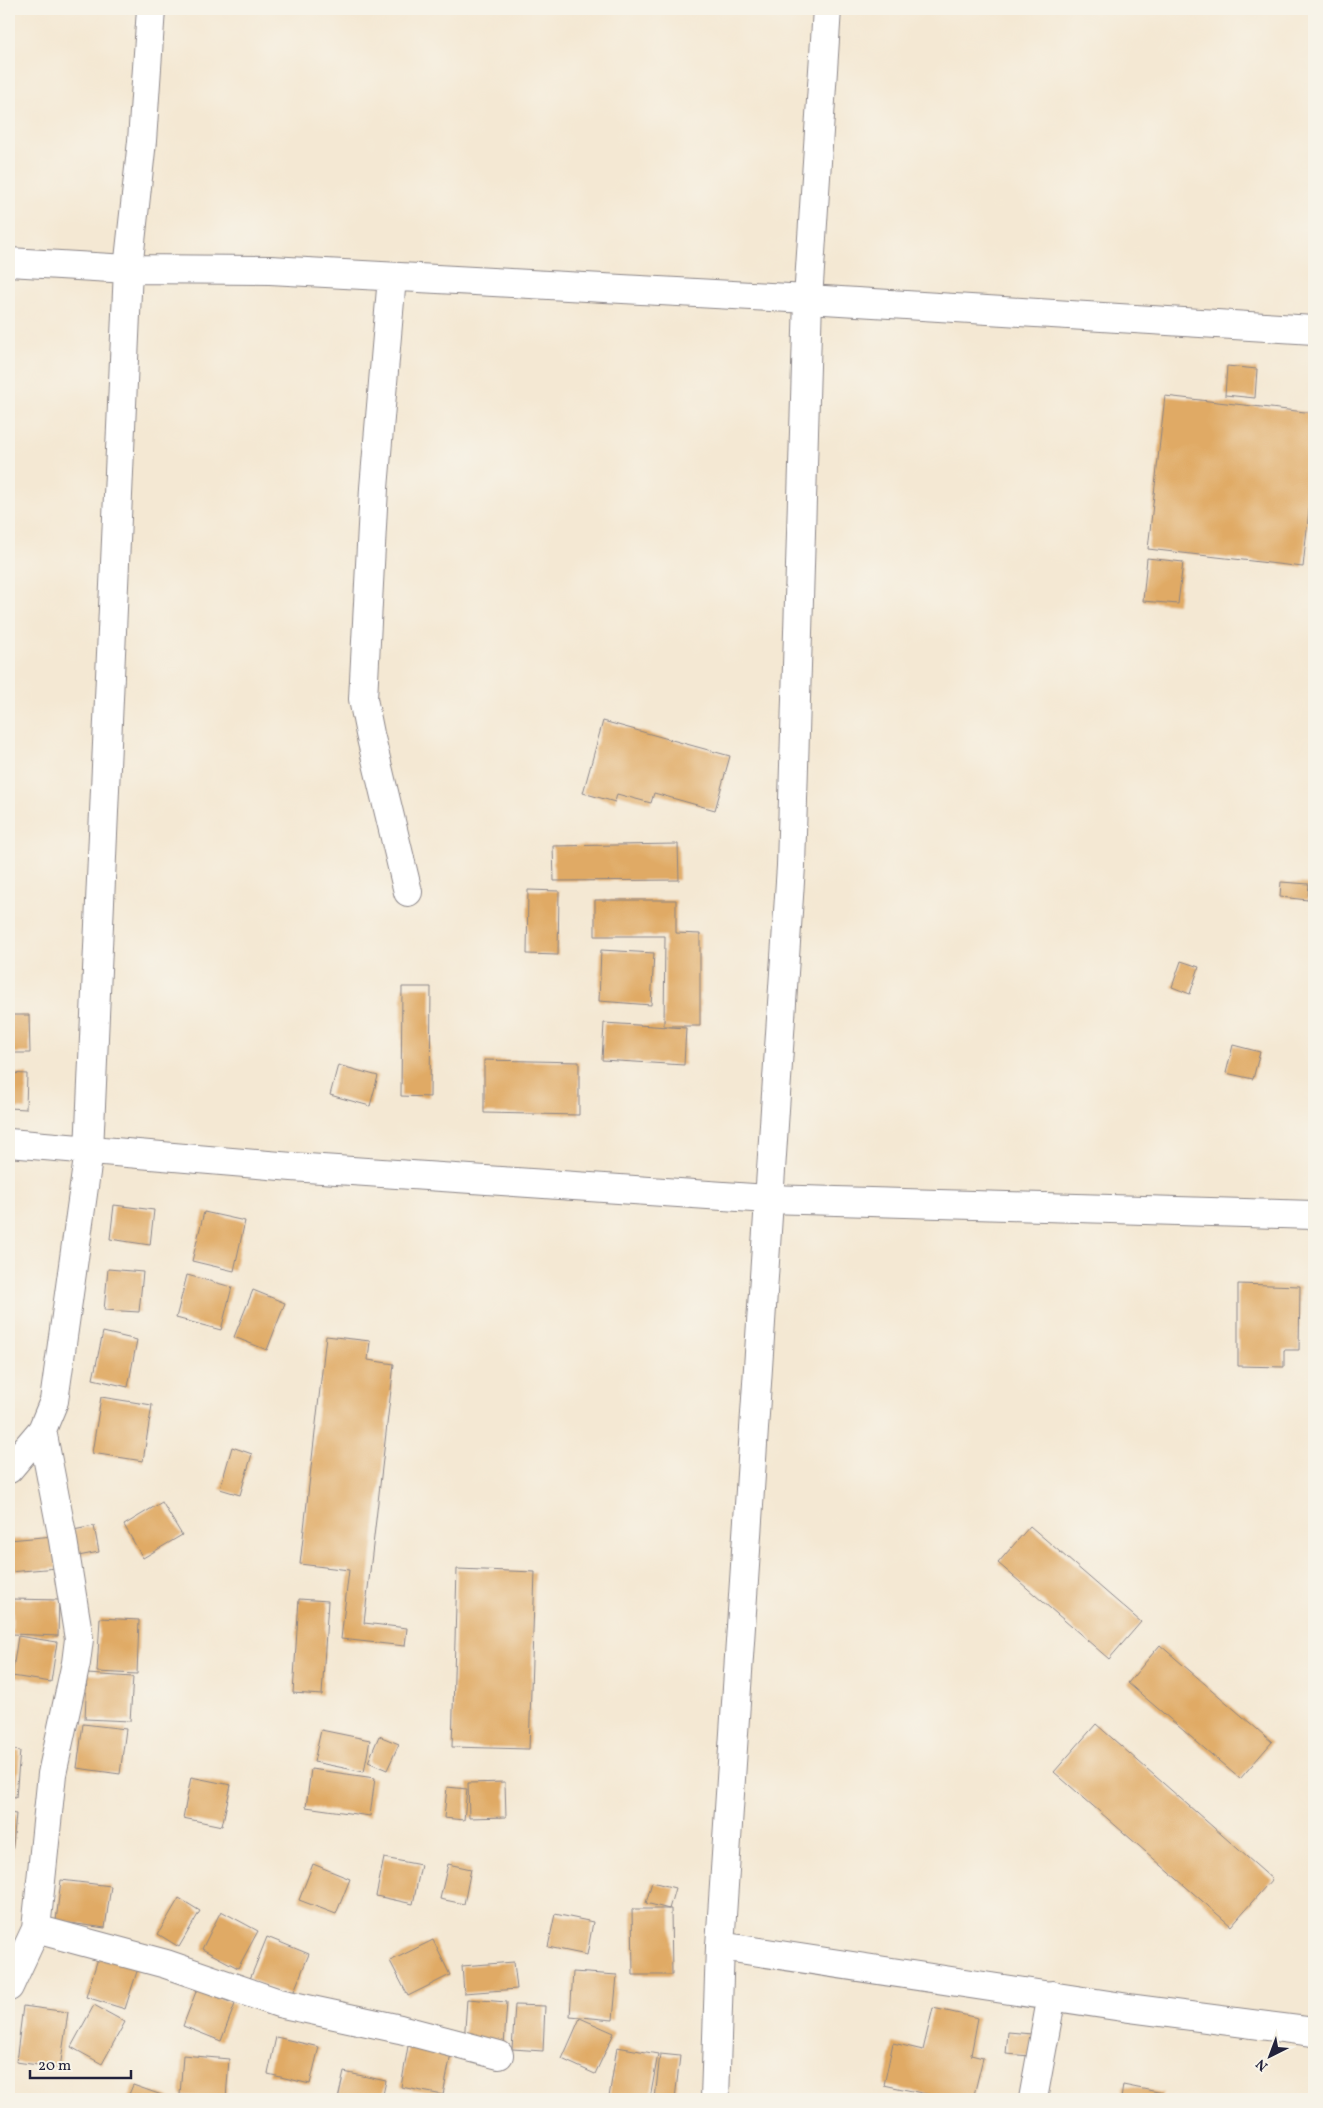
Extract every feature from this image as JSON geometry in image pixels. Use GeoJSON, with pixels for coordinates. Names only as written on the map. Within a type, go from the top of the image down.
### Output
{"type":"FeatureCollection","features":[{"type":"Feature","properties":{"kind":"street"},"geometry":{"type":"LineString","coordinates":[[9,1469],[42,1430],[54,1400],[89,1151],[128,269],[142,141],[151,9]]}},
{"type":"Feature","properties":{"kind":"street"},"geometry":{"type":"LineString","coordinates":[[714,2099],[720,1946],[791,866],[808,299],[827,9]]}},
{"type":"Feature","properties":{"kind":"street"},"geometry":{"type":"LineString","coordinates":[[9,262],[128,269],[270,270],[808,299],[1314,330]]}},
{"type":"Feature","properties":{"kind":"street"},"geometry":{"type":"LineString","coordinates":[[392,277],[374,488],[364,699],[370,734],[408,892]]}},
{"type":"Feature","properties":{"kind":"street"},"geometry":{"type":"LineString","coordinates":[[9,1143],[292,1167],[768,1199],[1314,1215]]}},
{"type":"Feature","properties":{"kind":"street"},"geometry":{"type":"LineString","coordinates":[[9,1987],[36,1930],[52,1774],[76,1663],[78,1639],[62,1534],[42,1430]]}},
{"type":"Feature","properties":{"kind":"street"},"geometry":{"type":"LineString","coordinates":[[36,1930],[166,1964],[279,2003],[400,2029],[500,2055]]}},
{"type":"Feature","properties":{"kind":"street"},"geometry":{"type":"LineString","coordinates":[[720,1946],[1129,2008],[1314,2032]]}},
{"type":"Feature","properties":{"kind":"street"},"geometry":{"type":"LineString","coordinates":[[1033,2099],[1052,1995]]}},
{"type":"Feature","properties":{"kind":"building"},"geometry":{"type":"Polygon","coordinates":[[[1227,366],[1257,369],[1255,398],[1225,395],[1227,366]]]}},
{"type":"Feature","properties":{"kind":"building"},"geometry":{"type":"Polygon","coordinates":[[[1165,396],[1314,413],[1314,463],[1303,567],[1148,549],[1165,396]]]}},
{"type":"Feature","properties":{"kind":"building"},"geometry":{"type":"Polygon","coordinates":[[[1147,558],[1183,562],[1178,604],[1143,601],[1147,558]]]}},
{"type":"Feature","properties":{"kind":"building"},"geometry":{"type":"Polygon","coordinates":[[[603,721],[730,756],[715,810],[654,793],[651,803],[617,794],[615,802],[583,793],[603,721]]]}},
{"type":"Feature","properties":{"kind":"building"},"geometry":{"type":"Polygon","coordinates":[[[678,844],[679,880],[554,881],[553,846],[678,844]]]}},
{"type":"Feature","properties":{"kind":"building"},"geometry":{"type":"Polygon","coordinates":[[[1281,882],[1309,884],[1308,900],[1280,897],[1281,882]]]}},
{"type":"Feature","properties":{"kind":"building"},"geometry":{"type":"Polygon","coordinates":[[[528,890],[559,891],[558,955],[527,954],[528,890]]]}},
{"type":"Feature","properties":{"kind":"building"},"geometry":{"type":"Polygon","coordinates":[[[595,900],[676,900],[676,933],[700,934],[700,1026],[664,1026],[665,936],[595,936],[595,900]]]}},
{"type":"Feature","properties":{"kind":"building"},"geometry":{"type":"Polygon","coordinates":[[[601,950],[654,953],[651,1005],[599,1001],[601,950]]]}},
{"type":"Feature","properties":{"kind":"building"},"geometry":{"type":"Polygon","coordinates":[[[1181,961],[1199,967],[1190,994],[1172,987],[1181,961]]]}},
{"type":"Feature","properties":{"kind":"building"},"geometry":{"type":"Polygon","coordinates":[[[402,987],[431,987],[430,1097],[401,1096],[402,987]]]}},
{"type":"Feature","properties":{"kind":"building"},"geometry":{"type":"Polygon","coordinates":[[[9,1015],[29,1015],[30,1053],[9,1053],[9,1015]]]}},
{"type":"Feature","properties":{"kind":"building"},"geometry":{"type":"Polygon","coordinates":[[[604,1023],[686,1028],[684,1065],[602,1060],[604,1023]]]}},
{"type":"Feature","properties":{"kind":"building"},"geometry":{"type":"Polygon","coordinates":[[[1233,1045],[1260,1052],[1253,1079],[1226,1073],[1233,1045]]]}},
{"type":"Feature","properties":{"kind":"building"},"geometry":{"type":"Polygon","coordinates":[[[484,1060],[579,1062],[579,1115],[484,1113],[484,1060]]]}},
{"type":"Feature","properties":{"kind":"building"},"geometry":{"type":"Polygon","coordinates":[[[338,1065],[378,1076],[370,1106],[330,1095],[338,1065]]]}},
{"type":"Feature","properties":{"kind":"building"},"geometry":{"type":"Polygon","coordinates":[[[9,1073],[27,1074],[26,1109],[9,1108],[9,1073]]]}},
{"type":"Feature","properties":{"kind":"building"},"geometry":{"type":"Polygon","coordinates":[[[114,1205],[154,1210],[150,1245],[110,1239],[114,1205]]]}},
{"type":"Feature","properties":{"kind":"building"},"geometry":{"type":"Polygon","coordinates":[[[204,1212],[245,1221],[234,1271],[192,1261],[204,1212]]]}},
{"type":"Feature","properties":{"kind":"building"},"geometry":{"type":"Polygon","coordinates":[[[108,1269],[143,1272],[139,1312],[104,1310],[108,1269]]]}},
{"type":"Feature","properties":{"kind":"building"},"geometry":{"type":"Polygon","coordinates":[[[187,1275],[232,1287],[221,1330],[176,1318],[187,1275]]]}},
{"type":"Feature","properties":{"kind":"building"},"geometry":{"type":"Polygon","coordinates":[[[1238,1284],[1300,1286],[1299,1350],[1284,1350],[1284,1367],[1238,1366],[1238,1284]]]}},
{"type":"Feature","properties":{"kind":"building"},"geometry":{"type":"Polygon","coordinates":[[[253,1290],[285,1303],[267,1350],[234,1337],[253,1290]]]}},
{"type":"Feature","properties":{"kind":"building"},"geometry":{"type":"Polygon","coordinates":[[[103,1332],[137,1340],[128,1387],[93,1379],[103,1332]]]}},
{"type":"Feature","properties":{"kind":"building"},"geometry":{"type":"Polygon","coordinates":[[[326,1336],[370,1341],[368,1360],[394,1364],[364,1623],[407,1628],[405,1646],[341,1639],[349,1570],[300,1564],[326,1336]]]}},
{"type":"Feature","properties":{"kind":"building"},"geometry":{"type":"Polygon","coordinates":[[[101,1397],[152,1405],[143,1461],[92,1453],[101,1397]]]}},
{"type":"Feature","properties":{"kind":"building"},"geometry":{"type":"Polygon","coordinates":[[[232,1447],[252,1454],[240,1495],[220,1489],[232,1447]]]}},
{"type":"Feature","properties":{"kind":"building"},"geometry":{"type":"Polygon","coordinates":[[[162,1502],[182,1535],[143,1558],[124,1525],[162,1502]]]}},
{"type":"Feature","properties":{"kind":"building"},"geometry":{"type":"Polygon","coordinates":[[[94,1526],[99,1552],[68,1558],[63,1532],[94,1526]]]}},
{"type":"Feature","properties":{"kind":"building"},"geometry":{"type":"Polygon","coordinates":[[[1030,1526],[1141,1622],[1109,1659],[998,1563],[1030,1526]]]}},
{"type":"Feature","properties":{"kind":"building"},"geometry":{"type":"Polygon","coordinates":[[[54,1536],[57,1568],[9,1572],[9,1540],[54,1536]]]}},
{"type":"Feature","properties":{"kind":"building"},"geometry":{"type":"Polygon","coordinates":[[[457,1569],[535,1572],[529,1749],[452,1747],[457,1569]]]}},
{"type":"Feature","properties":{"kind":"building"},"geometry":{"type":"Polygon","coordinates":[[[13,1599],[59,1600],[58,1636],[12,1634],[13,1599]]]}},
{"type":"Feature","properties":{"kind":"building"},"geometry":{"type":"Polygon","coordinates":[[[299,1599],[328,1601],[322,1695],[293,1693],[299,1599]]]}},
{"type":"Feature","properties":{"kind":"building"},"geometry":{"type":"Polygon","coordinates":[[[100,1618],[139,1620],[137,1674],[97,1672],[100,1618]]]}},
{"type":"Feature","properties":{"kind":"building"},"geometry":{"type":"Polygon","coordinates":[[[18,1636],[57,1642],[51,1682],[12,1676],[18,1636]]]}},
{"type":"Feature","properties":{"kind":"building"},"geometry":{"type":"Polygon","coordinates":[[[1160,1645],[1272,1742],[1240,1779],[1128,1683],[1160,1645]]]}},
{"type":"Feature","properties":{"kind":"building"},"geometry":{"type":"Polygon","coordinates":[[[87,1674],[133,1677],[130,1721],[85,1719],[87,1674]]]}},
{"type":"Feature","properties":{"kind":"building"},"geometry":{"type":"Polygon","coordinates":[[[83,1724],[126,1729],[120,1774],[77,1768],[83,1724]]]}},
{"type":"Feature","properties":{"kind":"building"},"geometry":{"type":"Polygon","coordinates":[[[1096,1724],[1272,1879],[1231,1926],[1054,1772],[1096,1724]]]}},
{"type":"Feature","properties":{"kind":"building"},"geometry":{"type":"Polygon","coordinates":[[[321,1730],[370,1740],[364,1772],[314,1762],[321,1730]]]}},
{"type":"Feature","properties":{"kind":"building"},"geometry":{"type":"Polygon","coordinates":[[[379,1736],[399,1744],[387,1770],[368,1762],[379,1736]]]}},
{"type":"Feature","properties":{"kind":"building"},"geometry":{"type":"Polygon","coordinates":[[[9,1749],[20,1751],[16,1797],[9,1796],[9,1749]]]}},
{"type":"Feature","properties":{"kind":"building"},"geometry":{"type":"Polygon","coordinates":[[[311,1769],[375,1778],[370,1816],[306,1807],[311,1769]]]}},
{"type":"Feature","properties":{"kind":"building"},"geometry":{"type":"Polygon","coordinates":[[[191,1777],[231,1785],[222,1826],[183,1818],[191,1777]]]}},
{"type":"Feature","properties":{"kind":"building"},"geometry":{"type":"Polygon","coordinates":[[[505,1782],[506,1817],[469,1818],[468,1783],[505,1782]]]}},
{"type":"Feature","properties":{"kind":"building"},"geometry":{"type":"Polygon","coordinates":[[[447,1787],[467,1789],[464,1820],[444,1818],[447,1787]]]}},
{"type":"Feature","properties":{"kind":"building"},"geometry":{"type":"Polygon","coordinates":[[[9,1813],[16,1814],[12,1856],[9,1855],[9,1813]]]}},
{"type":"Feature","properties":{"kind":"building"},"geometry":{"type":"Polygon","coordinates":[[[384,1858],[421,1865],[413,1904],[376,1896],[384,1858]]]}},
{"type":"Feature","properties":{"kind":"building"},"geometry":{"type":"Polygon","coordinates":[[[313,1864],[350,1879],[336,1914],[299,1900],[313,1864]]]}},
{"type":"Feature","properties":{"kind":"building"},"geometry":{"type":"Polygon","coordinates":[[[448,1864],[471,1869],[464,1904],[440,1899],[448,1864]]]}},
{"type":"Feature","properties":{"kind":"building"},"geometry":{"type":"Polygon","coordinates":[[[61,1880],[111,1886],[105,1928],[56,1921],[61,1880]]]}},
{"type":"Feature","properties":{"kind":"building"},"geometry":{"type":"Polygon","coordinates":[[[652,1882],[675,1888],[669,1909],[646,1903],[652,1882]]]}},
{"type":"Feature","properties":{"kind":"building"},"geometry":{"type":"Polygon","coordinates":[[[179,1898],[200,1911],[179,1947],[158,1934],[179,1898]]]}},
{"type":"Feature","properties":{"kind":"building"},"geometry":{"type":"Polygon","coordinates":[[[632,1909],[671,1909],[672,1975],[633,1975],[632,1909]]]}},
{"type":"Feature","properties":{"kind":"building"},"geometry":{"type":"Polygon","coordinates":[[[221,1911],[258,1931],[238,1968],[202,1949],[221,1911]]]}},
{"type":"Feature","properties":{"kind":"building"},"geometry":{"type":"Polygon","coordinates":[[[555,1914],[593,1922],[587,1955],[548,1947],[555,1914]]]}},
{"type":"Feature","properties":{"kind":"building"},"geometry":{"type":"Polygon","coordinates":[[[267,1937],[309,1954],[292,1996],[250,1979],[267,1937]]]}},
{"type":"Feature","properties":{"kind":"building"},"geometry":{"type":"Polygon","coordinates":[[[433,1940],[450,1975],[408,1996],[390,1961],[433,1940]]]}},
{"type":"Feature","properties":{"kind":"building"},"geometry":{"type":"Polygon","coordinates":[[[100,1952],[139,1965],[125,2009],[86,1997],[100,1952]]]}},
{"type":"Feature","properties":{"kind":"building"},"geometry":{"type":"Polygon","coordinates":[[[514,1962],[517,1989],[464,1993],[462,1966],[514,1962]]]}},
{"type":"Feature","properties":{"kind":"building"},"geometry":{"type":"Polygon","coordinates":[[[573,1972],[617,1975],[613,2020],[570,2016],[573,1972]]]}},
{"type":"Feature","properties":{"kind":"building"},"geometry":{"type":"Polygon","coordinates":[[[197,1989],[235,2004],[221,2041],[183,2026],[197,1989]]]}},
{"type":"Feature","properties":{"kind":"building"},"geometry":{"type":"Polygon","coordinates":[[[467,1999],[507,2002],[504,2046],[464,2044],[467,1999]]]}},
{"type":"Feature","properties":{"kind":"building"},"geometry":{"type":"Polygon","coordinates":[[[94,2005],[125,2022],[102,2064],[71,2047],[94,2005]]]}},
{"type":"Feature","properties":{"kind":"building"},"geometry":{"type":"Polygon","coordinates":[[[515,2005],[545,2006],[543,2051],[512,2049],[515,2005]]]}},
{"type":"Feature","properties":{"kind":"building"},"geometry":{"type":"Polygon","coordinates":[[[23,2006],[68,2012],[60,2068],[16,2062],[23,2006]]]}},
{"type":"Feature","properties":{"kind":"building"},"geometry":{"type":"Polygon","coordinates":[[[933,2008],[978,2018],[971,2055],[983,2058],[973,2099],[950,2099],[884,2085],[893,2043],[923,2050],[933,2008]]]}},
{"type":"Feature","properties":{"kind":"building"},"geometry":{"type":"Polygon","coordinates":[[[580,2018],[614,2033],[595,2074],[562,2059],[580,2018]]]}},
{"type":"Feature","properties":{"kind":"building"},"geometry":{"type":"Polygon","coordinates":[[[1008,2032],[1032,2034],[1030,2056],[1006,2054],[1008,2032]]]}},
{"type":"Feature","properties":{"kind":"building"},"geometry":{"type":"Polygon","coordinates":[[[276,2037],[319,2047],[310,2084],[268,2074],[276,2037]]]}},
{"type":"Feature","properties":{"kind":"building"},"geometry":{"type":"Polygon","coordinates":[[[408,2046],[451,2054],[443,2095],[401,2087],[408,2046]]]}},
{"type":"Feature","properties":{"kind":"building"},"geometry":{"type":"Polygon","coordinates":[[[617,2047],[658,2054],[650,2099],[609,2097],[617,2047]]]}},
{"type":"Feature","properties":{"kind":"building"},"geometry":{"type":"Polygon","coordinates":[[[660,2054],[680,2056],[675,2099],[655,2099],[660,2054]]]}},
{"type":"Feature","properties":{"kind":"building"},"geometry":{"type":"Polygon","coordinates":[[[183,2055],[229,2059],[226,2099],[180,2095],[183,2055]]]}},
{"type":"Feature","properties":{"kind":"building"},"geometry":{"type":"Polygon","coordinates":[[[344,2072],[386,2081],[382,2099],[338,2099],[344,2072]]]}},
{"type":"Feature","properties":{"kind":"building"},"geometry":{"type":"Polygon","coordinates":[[[133,2085],[173,2099],[127,2099],[133,2085]]]}},
{"type":"Feature","properties":{"kind":"building"},"geometry":{"type":"Polygon","coordinates":[[[1123,2085],[1163,2093],[1161,2099],[1121,2099],[1123,2085]]]}}]}
